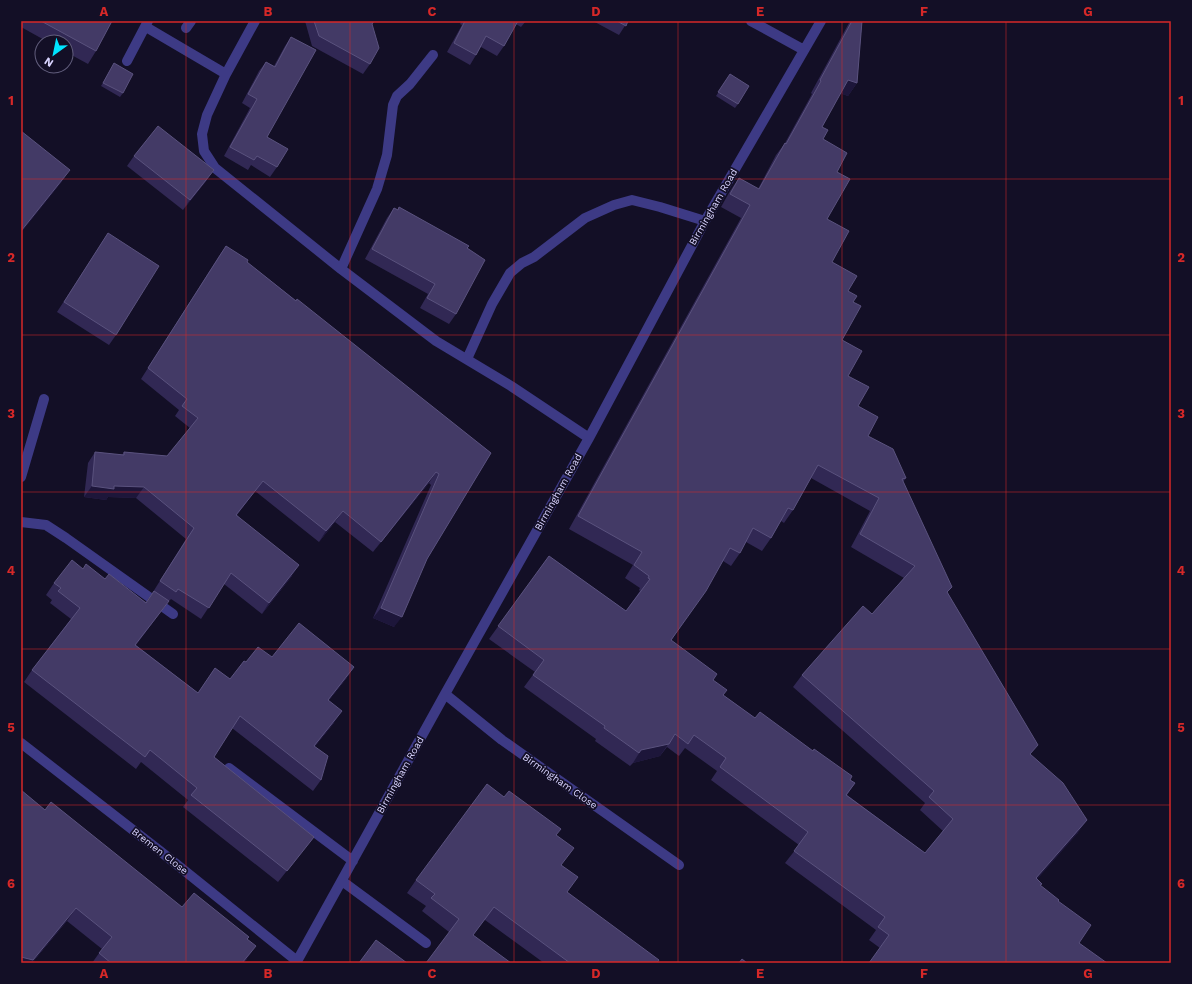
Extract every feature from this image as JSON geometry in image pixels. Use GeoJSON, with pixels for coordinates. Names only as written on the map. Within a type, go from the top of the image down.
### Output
{"type":"FeatureCollection","features":[{"type":"Feature","properties":{"kind":"lane"},"geometry":{"type":"LineString","coordinates":[[255,21],[226,74],[207,115],[202,134],[204,151],[209,161],[215,168],[341,269],[436,341],[511,386],[589,438]]}},
{"type":"Feature","properties":{"kind":"lane"},"geometry":{"type":"LineString","coordinates":[[751,21],[804,50]]}},
{"type":"Feature","properties":{"kind":"lane","name":"Birmingham Road"},"geometry":{"type":"LineString","coordinates":[[297,962],[589,438],[705,221],[821,21]]}},
{"type":"Feature","properties":{"kind":"lane"},"geometry":{"type":"LineString","coordinates":[[127,61],[147,24],[226,74]]}},
{"type":"Feature","properties":{"kind":"lane"},"geometry":{"type":"LineString","coordinates":[[341,269],[377,189],[387,155],[393,105],[398,96],[410,84],[433,55]]}},
{"type":"Feature","properties":{"kind":"lane"},"geometry":{"type":"LineString","coordinates":[[467,359],[492,304],[510,273],[522,263],[534,257],[585,218],[614,205],[632,200],[705,221]]}},
{"type":"Feature","properties":{"kind":"lane"},"geometry":{"type":"LineString","coordinates":[[21,477],[44,399]]}},
{"type":"Feature","properties":{"kind":"lane"},"geometry":{"type":"LineString","coordinates":[[21,522],[46,525],[173,614]]}},
{"type":"Feature","properties":{"kind":"lane","name":"Birmingham Close"},"geometry":{"type":"LineString","coordinates":[[445,694],[502,740],[679,865]]}},
{"type":"Feature","properties":{"kind":"lane","name":"Bremen Close"},"geometry":{"type":"LineString","coordinates":[[21,742],[160,851],[297,962]]}},
{"type":"Feature","properties":{"kind":"lane"},"geometry":{"type":"LineString","coordinates":[[229,768],[353,861]]}},
{"type":"Feature","properties":{"kind":"lane"},"geometry":{"type":"LineString","coordinates":[[342,881],[426,943]]}},
{"type":"Feature","properties":{"kind":"building"},"geometry":{"type":"Polygon","coordinates":[[[41,21],[112,21],[96,51],[74,39],[74,34],[65,34],[41,21]]]}},
{"type":"Feature","properties":{"kind":"building"},"geometry":{"type":"Polygon","coordinates":[[[314,21],[374,21],[372,24],[379,48],[370,64],[319,36],[314,21]]]}},
{"type":"Feature","properties":{"kind":"building"},"geometry":{"type":"Polygon","coordinates":[[[465,21],[518,21],[504,46],[486,36],[476,55],[454,43],[465,21]]]}},
{"type":"Feature","properties":{"kind":"building"},"geometry":{"type":"Polygon","coordinates":[[[617,21],[628,21],[626,26],[617,21]]]}},
{"type":"Feature","properties":{"kind":"building"},"geometry":{"type":"Polygon","coordinates":[[[852,21],[862,21],[857,83],[848,80],[822,127],[828,130],[823,139],[847,153],[837,172],[850,179],[827,219],[849,231],[832,262],[857,276],[848,291],[857,296],[853,302],[861,306],[842,340],[862,351],[848,376],[869,387],[858,406],[878,417],[868,436],[893,449],[906,478],[902,479],[952,587],[947,592],[1038,745],[1030,754],[1063,783],[1087,820],[1036,878],[1042,884],[1040,885],[1059,900],[1058,901],[1091,925],[1079,943],[1107,963],[869,963],[889,935],[878,927],[885,917],[794,851],[808,832],[720,767],[726,758],[694,735],[688,744],[675,734],[669,744],[641,750],[639,753],[604,728],[605,726],[533,675],[544,660],[498,626],[549,556],[626,611],[650,579],[648,578],[649,576],[634,565],[642,552],[578,516],[750,205],[730,194],[739,178],[759,189],[785,143],[786,144],[821,81],[820,80],[852,21]],[[818,465],[793,510],[788,508],[771,538],[753,528],[740,553],[730,548],[706,591],[671,640],[717,674],[713,680],[727,690],[723,695],[755,718],[760,712],[813,751],[814,749],[852,776],[850,780],[855,783],[846,795],[925,853],[953,819],[929,797],[934,791],[802,675],[863,606],[872,614],[915,566],[860,534],[879,498],[818,465]]]}},
{"type":"Feature","properties":{"kind":"building"},"geometry":{"type":"Polygon","coordinates":[[[291,37],[316,50],[267,137],[288,149],[277,167],[257,156],[254,160],[230,147],[257,99],[248,94],[266,62],[275,67],[291,37]]]}},
{"type":"Feature","properties":{"kind":"building"},"geometry":{"type":"Polygon","coordinates":[[[114,63],[133,74],[123,93],[103,83],[114,63]]]}},
{"type":"Feature","properties":{"kind":"building"},"geometry":{"type":"Polygon","coordinates":[[[730,74],[749,86],[738,104],[718,92],[730,74]]]}},
{"type":"Feature","properties":{"kind":"building"},"geometry":{"type":"Polygon","coordinates":[[[158,126],[214,170],[190,200],[134,156],[158,126]]]}},
{"type":"Feature","properties":{"kind":"building"},"geometry":{"type":"Polygon","coordinates":[[[21,131],[70,170],[21,231],[21,131]]]}},
{"type":"Feature","properties":{"kind":"building"},"geometry":{"type":"Polygon","coordinates":[[[399,207],[469,246],[467,248],[485,260],[456,314],[427,298],[435,284],[372,249],[394,208],[398,210],[399,207]]]}},
{"type":"Feature","properties":{"kind":"building"},"geometry":{"type":"Polygon","coordinates":[[[108,233],[159,266],[116,335],[64,302],[108,233]]]}},
{"type":"Feature","properties":{"kind":"building"},"geometry":{"type":"Polygon","coordinates":[[[226,246],[248,260],[247,262],[296,301],[297,299],[491,453],[427,559],[402,617],[381,608],[439,474],[436,472],[381,542],[343,511],[326,531],[263,481],[236,515],[299,565],[269,603],[231,573],[209,608],[178,589],[176,592],[160,581],[194,528],[144,487],[114,486],[114,489],[92,486],[95,452],[124,455],[124,452],[167,456],[198,418],[182,406],[187,399],[148,368],[226,246]]]}},
{"type":"Feature","properties":{"kind":"building"},"geometry":{"type":"Polygon","coordinates":[[[72,560],[83,569],[86,564],[105,579],[109,574],[146,603],[154,591],[169,601],[135,645],[198,693],[215,668],[230,679],[244,661],[246,662],[258,647],[272,657],[299,623],[354,667],[328,700],[342,711],[314,746],[328,756],[321,780],[240,716],[214,757],[314,837],[287,871],[191,795],[197,788],[150,750],[145,757],[32,670],[80,608],[58,591],[61,588],[54,583],[72,560]]]}},
{"type":"Feature","properties":{"kind":"building"},"geometry":{"type":"Polygon","coordinates":[[[487,784],[504,797],[509,791],[561,829],[556,835],[574,848],[561,865],[578,877],[567,892],[659,960],[657,963],[570,963],[494,907],[473,935],[511,963],[426,963],[459,919],[431,898],[435,894],[416,880],[487,784]]]}},
{"type":"Feature","properties":{"kind":"building"},"geometry":{"type":"Polygon","coordinates":[[[21,790],[45,810],[51,802],[182,907],[194,893],[249,937],[247,939],[256,946],[242,963],[111,963],[99,953],[112,937],[76,908],[33,960],[21,957],[21,790]]]}},
{"type":"Feature","properties":{"kind":"building"},"geometry":{"type":"Polygon","coordinates":[[[376,940],[407,963],[359,963],[376,940]]]}},
{"type":"Feature","properties":{"kind":"building"},"geometry":{"type":"Polygon","coordinates":[[[742,959],[747,963],[739,963],[742,959]]]}}]}
